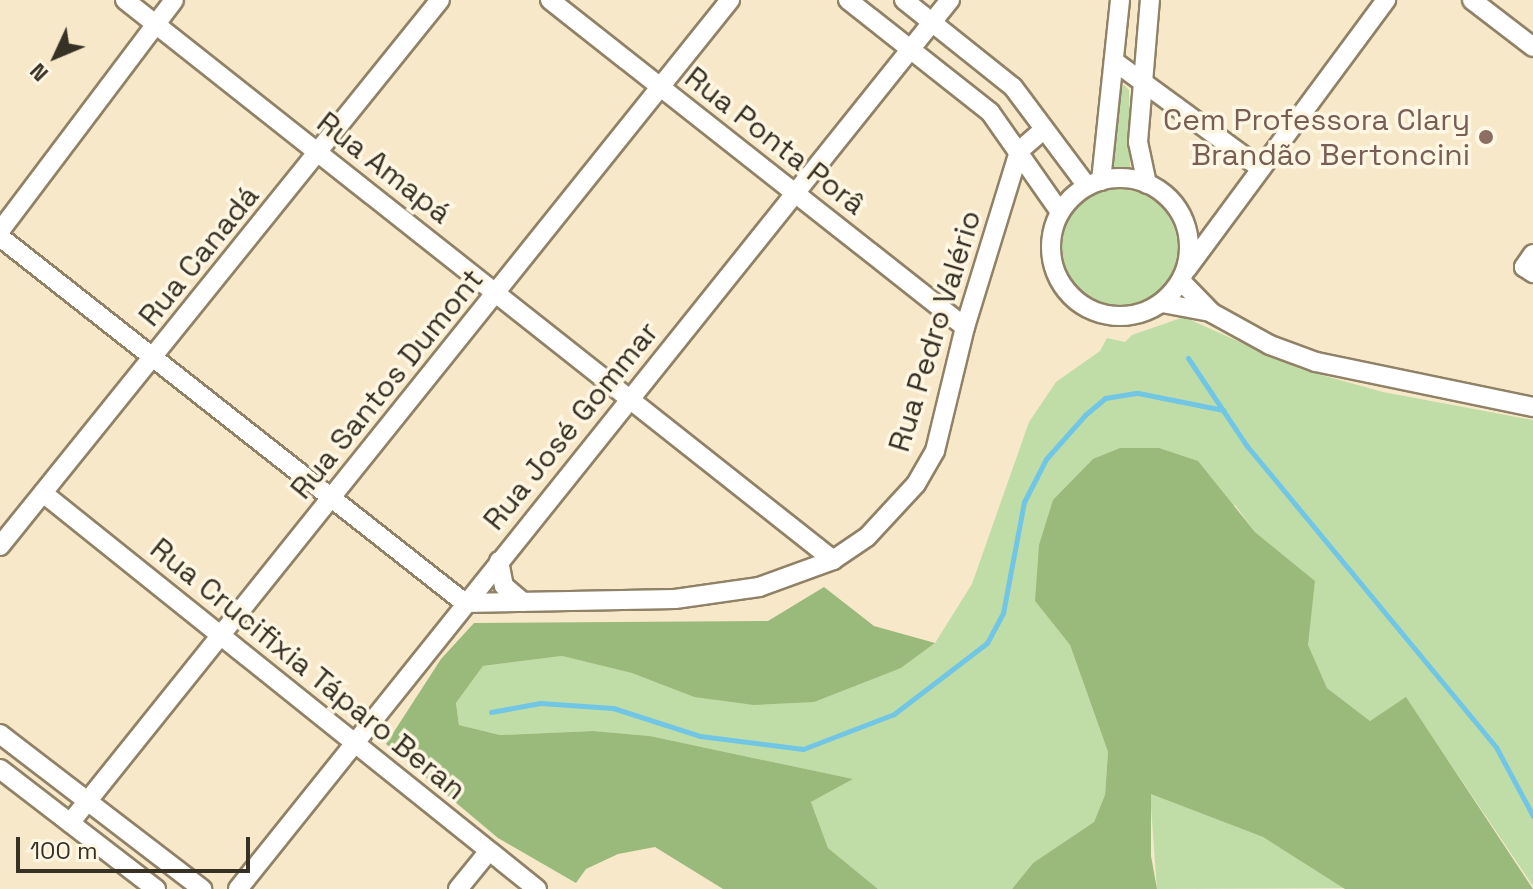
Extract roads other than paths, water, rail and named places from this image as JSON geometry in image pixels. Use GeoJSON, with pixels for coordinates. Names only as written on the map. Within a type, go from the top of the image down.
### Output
{"type":"FeatureCollection","features":[{"type":"Feature","properties":{"kind":"street","name":"Rua Amapá"},"geometry":{"type":"LineString","coordinates":[[125,0],[833,560]]}},
{"type":"Feature","properties":{"kind":"street"},"geometry":{"type":"LineString","coordinates":[[174,0],[0,234],[465,603]]}},
{"type":"Feature","properties":{"kind":"street","name":"Rua Canadá"},"geometry":{"type":"LineString","coordinates":[[0,546],[440,0]]}},
{"type":"Feature","properties":{"kind":"street","name":"Rua Ponta Porâ"},"geometry":{"type":"LineString","coordinates":[[550,0],[965,327]]}},
{"type":"Feature","properties":{"kind":"street","name":"Rua Santos Dumont"},"geometry":{"type":"LineString","coordinates":[[70,823],[730,0]]}},
{"type":"Feature","properties":{"kind":"street"},"geometry":{"type":"LineString","coordinates":[[848,0],[990,112],[1060,212]]}},
{"type":"Feature","properties":{"kind":"street"},"geometry":{"type":"LineString","coordinates":[[904,0],[1013,87],[1044,129],[1094,184]]}},
{"type":"Feature","properties":{"kind":"street","name":"Rua José Gommar"},"geometry":{"type":"LineString","coordinates":[[238,889],[950,0]]}},
{"type":"Feature","properties":{"kind":"street"},"geometry":{"type":"LineString","coordinates":[[1094,184],[1114,61],[1120,0]]}},
{"type":"Feature","properties":{"kind":"street"},"geometry":{"type":"LineString","coordinates":[[1162,303],[1220,217],[1386,0]]}},
{"type":"Feature","properties":{"kind":"street"},"geometry":{"type":"LineString","coordinates":[[1472,0],[1533,47]]}},
{"type":"Feature","properties":{"kind":"street"},"geometry":{"type":"LineString","coordinates":[[1148,2],[1138,142],[1147,184],[1176,208],[1185,224],[1183,276],[1212,313]]}},
{"type":"Feature","properties":{"kind":"street"},"geometry":{"type":"LineString","coordinates":[[1114,61],[1259,167]]}},
{"type":"Feature","properties":{"kind":"street"},"geometry":{"type":"LineString","coordinates":[[1019,151],[1044,129]]}},
{"type":"Feature","properties":{"kind":"street","name":"Rua Pedro Valério"},"geometry":{"type":"LineString","coordinates":[[465,603],[675,599],[759,587],[833,560],[887,517],[929,462],[965,327],[1019,151]]}},
{"type":"Feature","properties":{"kind":"street"},"geometry":{"type":"LineString","coordinates":[[1147,184],[1094,184],[1060,212],[1050,252],[1055,273],[1074,299],[1101,314],[1122,317],[1162,303],[1212,313],[1270,345],[1316,362],[1533,407]]}},
{"type":"Feature","properties":{"kind":"street"},"geometry":{"type":"LineString","coordinates":[[1185,224],[1210,224],[1220,217]]}},
{"type":"Feature","properties":{"kind":"street","name":"Rua Crucifixia Táparo Beran"},"geometry":{"type":"LineString","coordinates":[[43,493],[537,889]]}},
{"type":"Feature","properties":{"kind":"street"},"geometry":{"type":"LineString","coordinates":[[499,561],[504,586],[523,602]]}},
{"type":"Feature","properties":{"kind":"street"},"geometry":{"type":"LineString","coordinates":[[0,734],[202,889]]}},
{"type":"Feature","properties":{"kind":"street"},"geometry":{"type":"LineString","coordinates":[[0,769],[156,889]]}},
{"type":"Feature","properties":{"kind":"street"},"geometry":{"type":"LineString","coordinates":[[458,889],[489,851]]}},
{"type":"Feature","properties":{"kind":"waterway"},"geometry":{"type":"LineString","coordinates":[[1188,358],[1247,446],[1496,747],[1533,816]]}},
{"type":"Feature","properties":{"kind":"waterway"},"geometry":{"type":"LineString","coordinates":[[491,712],[540,703],[613,708],[700,736],[803,749],[894,714],[987,643],[1003,613],[1024,502],[1046,459],[1085,415],[1105,398],[1138,393],[1223,410]]}},
{"type":"Feature","properties":{"kind":"place","name":"Cem Professora Clary Brandão Bertoncini"},"geometry":{"type":"Point","coordinates":[1486,137]}}]}
